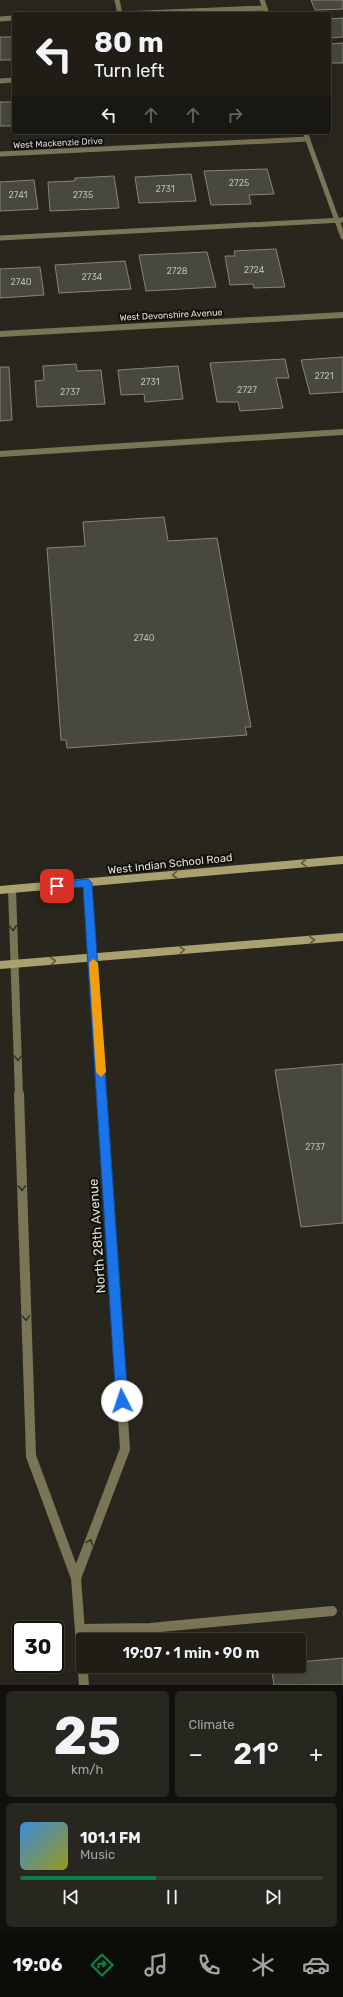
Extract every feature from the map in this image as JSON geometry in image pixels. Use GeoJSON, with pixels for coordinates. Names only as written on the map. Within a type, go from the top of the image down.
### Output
{"type":"FeatureCollection","features":[{"type":"Feature","properties":{"kind":"main road","name":"West Indian School Road"},"geometry":{"type":"LineString","coordinates":[[0,890],[343,860]]}},
{"type":"Feature","properties":{"kind":"main road"},"geometry":{"type":"LineString","coordinates":[[0,965],[343,937]]}},
{"type":"Feature","properties":{"kind":"street"},"geometry":{"type":"LineString","coordinates":[[117,0],[120,12]]}},
{"type":"Feature","properties":{"kind":"street"},"geometry":{"type":"LineString","coordinates":[[262,0],[266,12]]}},
{"type":"Feature","properties":{"kind":"street"},"geometry":{"type":"LineString","coordinates":[[168,12],[265,8]]}},
{"type":"Feature","properties":{"kind":"street"},"geometry":{"type":"LineString","coordinates":[[0,19],[12,18]]}},
{"type":"Feature","properties":{"kind":"street"},"geometry":{"type":"LineString","coordinates":[[0,81],[12,80]]}},
{"type":"Feature","properties":{"kind":"street"},"geometry":{"type":"LineString","coordinates":[[306,134],[340,220],[343,237]]}},
{"type":"Feature","properties":{"kind":"street","name":"West Mackenzie Drive"},"geometry":{"type":"LineString","coordinates":[[0,154],[308,139]]}},
{"type":"Feature","properties":{"kind":"street"},"geometry":{"type":"LineString","coordinates":[[0,238],[340,220]]}},
{"type":"Feature","properties":{"kind":"street","name":"West Devonshire Avenue"},"geometry":{"type":"LineString","coordinates":[[0,334],[343,315]]}},
{"type":"Feature","properties":{"kind":"street"},"geometry":{"type":"LineString","coordinates":[[0,454],[343,432]]}},
{"type":"Feature","properties":{"kind":"street","name":"North 28th Avenue"},"geometry":{"type":"LineString","coordinates":[[76,1578],[125,1448],[88,883]]}},
{"type":"Feature","properties":{"kind":"street","name":"North 28th Avenue"},"geometry":{"type":"LineString","coordinates":[[12,889],[31,1456],[76,1578],[84,1685]]}},
{"type":"Feature","properties":{"kind":"street"},"geometry":{"type":"LineString","coordinates":[[80,1629],[150,1628],[332,1611]]}},
{"type":"Feature","properties":{"kind":"building"},"geometry":{"type":"Polygon","coordinates":[[[311,0],[343,0],[343,9],[315,10],[311,0]]]}},
{"type":"Feature","properties":{"kind":"building"},"geometry":{"type":"Polygon","coordinates":[[[343,18],[343,37],[331,38],[331,19],[343,18]]]}},
{"type":"Feature","properties":{"kind":"building"},"geometry":{"type":"Polygon","coordinates":[[[0,37],[12,37],[12,60],[0,60],[0,37]]]}},
{"type":"Feature","properties":{"kind":"building"},"geometry":{"type":"Polygon","coordinates":[[[343,43],[343,63],[332,63],[331,44],[343,43]]]}},
{"type":"Feature","properties":{"kind":"building"},"geometry":{"type":"Polygon","coordinates":[[[0,102],[12,102],[12,126],[0,126],[0,102]]]}},
{"type":"Feature","properties":{"kind":"building"},"geometry":{"type":"Polygon","coordinates":[[[267,169],[274,194],[249,195],[251,204],[211,205],[204,171],[267,169]]]}},
{"type":"Feature","properties":{"kind":"building"},"geometry":{"type":"Polygon","coordinates":[[[191,174],[196,201],[139,203],[135,177],[191,174]]]}},
{"type":"Feature","properties":{"kind":"building"},"geometry":{"type":"Polygon","coordinates":[[[114,176],[119,208],[50,211],[48,182],[75,181],[75,178],[114,176]]]}},
{"type":"Feature","properties":{"kind":"building"},"geometry":{"type":"Polygon","coordinates":[[[34,180],[38,209],[0,211],[0,182],[34,180]]]}},
{"type":"Feature","properties":{"kind":"building"},"geometry":{"type":"Polygon","coordinates":[[[276,249],[285,287],[254,288],[253,284],[230,285],[225,256],[235,256],[234,251],[276,249]]]}},
{"type":"Feature","properties":{"kind":"building"},"geometry":{"type":"Polygon","coordinates":[[[207,252],[216,287],[146,291],[139,255],[207,252]]]}},
{"type":"Feature","properties":{"kind":"building"},"geometry":{"type":"Polygon","coordinates":[[[125,261],[131,289],[59,293],[55,265],[125,261]]]}},
{"type":"Feature","properties":{"kind":"building"},"geometry":{"type":"Polygon","coordinates":[[[40,267],[44,295],[0,298],[0,269],[40,267]]]}},
{"type":"Feature","properties":{"kind":"building"},"geometry":{"type":"Polygon","coordinates":[[[343,357],[343,392],[310,394],[301,360],[343,357]]]}},
{"type":"Feature","properties":{"kind":"building"},"geometry":{"type":"Polygon","coordinates":[[[285,359],[289,378],[276,378],[283,408],[240,411],[238,402],[217,402],[210,363],[285,359]]]}},
{"type":"Feature","properties":{"kind":"building"},"geometry":{"type":"Polygon","coordinates":[[[76,364],[77,371],[101,370],[105,404],[37,407],[35,381],[44,380],[43,366],[76,364]]]}},
{"type":"Feature","properties":{"kind":"building"},"geometry":{"type":"Polygon","coordinates":[[[178,366],[183,399],[145,402],[144,394],[121,395],[118,370],[178,366]]]}},
{"type":"Feature","properties":{"kind":"building"},"geometry":{"type":"Polygon","coordinates":[[[0,367],[9,367],[12,420],[0,421],[0,367]]]}},
{"type":"Feature","properties":{"kind":"building"},"geometry":{"type":"Polygon","coordinates":[[[164,517],[168,541],[217,538],[251,727],[245,727],[247,735],[67,748],[66,740],[61,740],[47,548],[85,546],[83,522],[164,517]]]}},
{"type":"Feature","properties":{"kind":"building"},"geometry":{"type":"Polygon","coordinates":[[[343,1064],[343,1223],[301,1227],[275,1070],[343,1064]]]}},
{"type":"Feature","properties":{"kind":"building"},"geometry":{"type":"Polygon","coordinates":[[[343,1658],[343,1685],[274,1685],[272,1673],[306,1673],[306,1661],[343,1658]]]}},
{"type":"Feature","properties":{"kind":"slow traffic"},"geometry":{"type":"LineString","coordinates":[[93,963],[101,1072]]}},
{"type":"Feature","properties":{"kind":"route"},"geometry":{"type":"LineString","coordinates":[[57,886],[88,883],[122,1401]]}}]}
